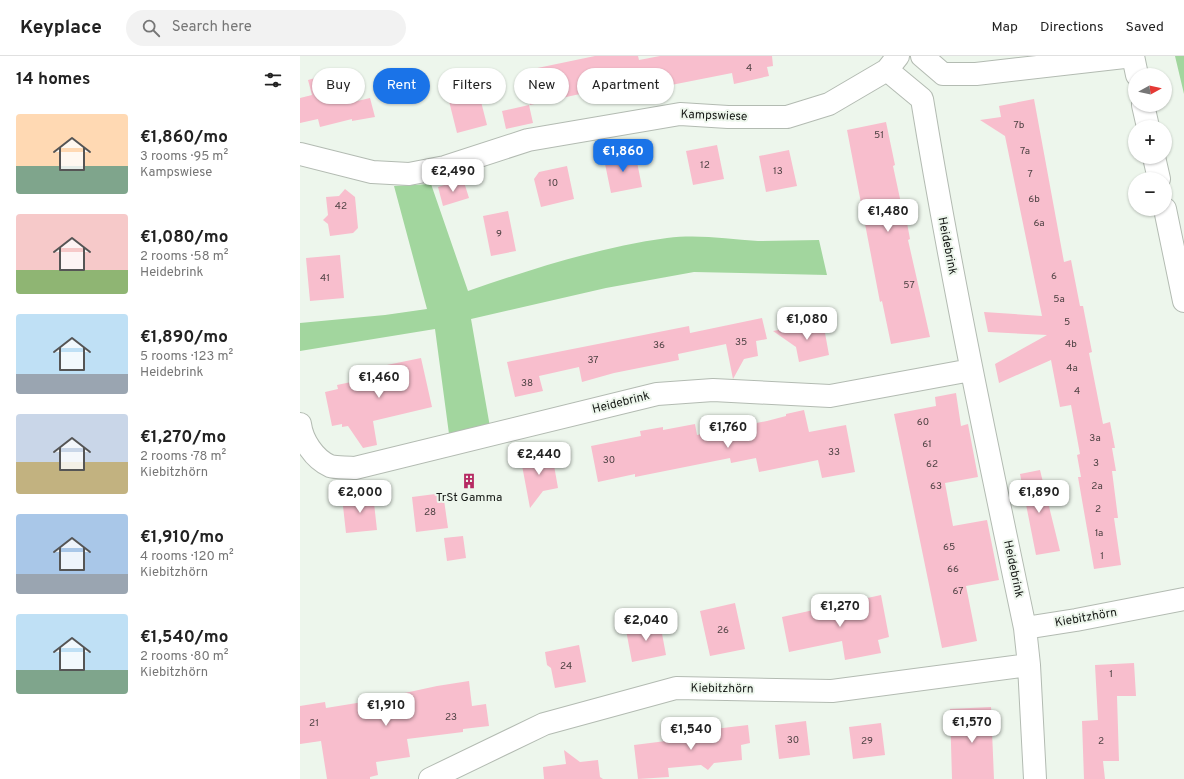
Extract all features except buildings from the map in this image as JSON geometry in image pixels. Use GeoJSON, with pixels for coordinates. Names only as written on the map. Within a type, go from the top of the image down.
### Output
{"type":"FeatureCollection","features":[{"type":"Feature","properties":{"kind":"street"},"geometry":{"type":"LineString","coordinates":[[922,56],[943,74],[976,74],[1133,56],[1136,68]]}},
{"type":"Feature","properties":{"kind":"street"},"geometry":{"type":"LineString","coordinates":[[893,63],[922,99],[943,74]]}},
{"type":"Feature","properties":{"kind":"street","name":"Kampswiese"},"geometry":{"type":"LineString","coordinates":[[300,154],[372,172],[409,174],[445,167],[528,140],[680,114],[728,117],[787,117],[829,104],[893,63]]}},
{"type":"Feature","properties":{"kind":"street","name":"Heidebrink"},"geometry":{"type":"LineString","coordinates":[[922,99],[942,221],[971,370],[1025,628]]}},
{"type":"Feature","properties":{"kind":"street"},"geometry":{"type":"LineString","coordinates":[[1166,216],[1184,301]]}},
{"type":"Feature","properties":{"kind":"street","name":"Heidebrink"},"geometry":{"type":"LineString","coordinates":[[300,424],[301,430],[312,454],[330,466],[355,468],[657,394],[713,390],[830,396],[971,370]]}},
{"type":"Feature","properties":{"kind":"street","name":"Kiebitzhörn"},"geometry":{"type":"LineString","coordinates":[[1025,628],[1076,620],[1184,599]]}},
{"type":"Feature","properties":{"kind":"street"},"geometry":{"type":"LineString","coordinates":[[1025,628],[1029,665],[1035,779]]}},
{"type":"Feature","properties":{"kind":"street","name":"Kiebitzhörn"},"geometry":{"type":"LineString","coordinates":[[430,779],[544,724],[676,688],[832,691],[1029,665]]}},
{"type":"Feature","properties":{"kind":"green space"},"geometry":{"type":"Polygon","coordinates":[[[1175,56],[1184,56],[1184,94],[1175,56]]]}},
{"type":"Feature","properties":{"kind":"green space"},"geometry":{"type":"Polygon","coordinates":[[[431,184],[468,291],[541,267],[592,253],[642,242],[690,236],[758,241],[819,240],[827,275],[694,272],[606,288],[471,319],[490,427],[449,434],[435,329],[300,351],[300,323],[385,315],[427,309],[394,186],[431,184]]]}},
{"type":"Feature","properties":{"kind":"place","name":"TrSt Gamma"},"geometry":{"type":"Point","coordinates":[469,481]}}]}
